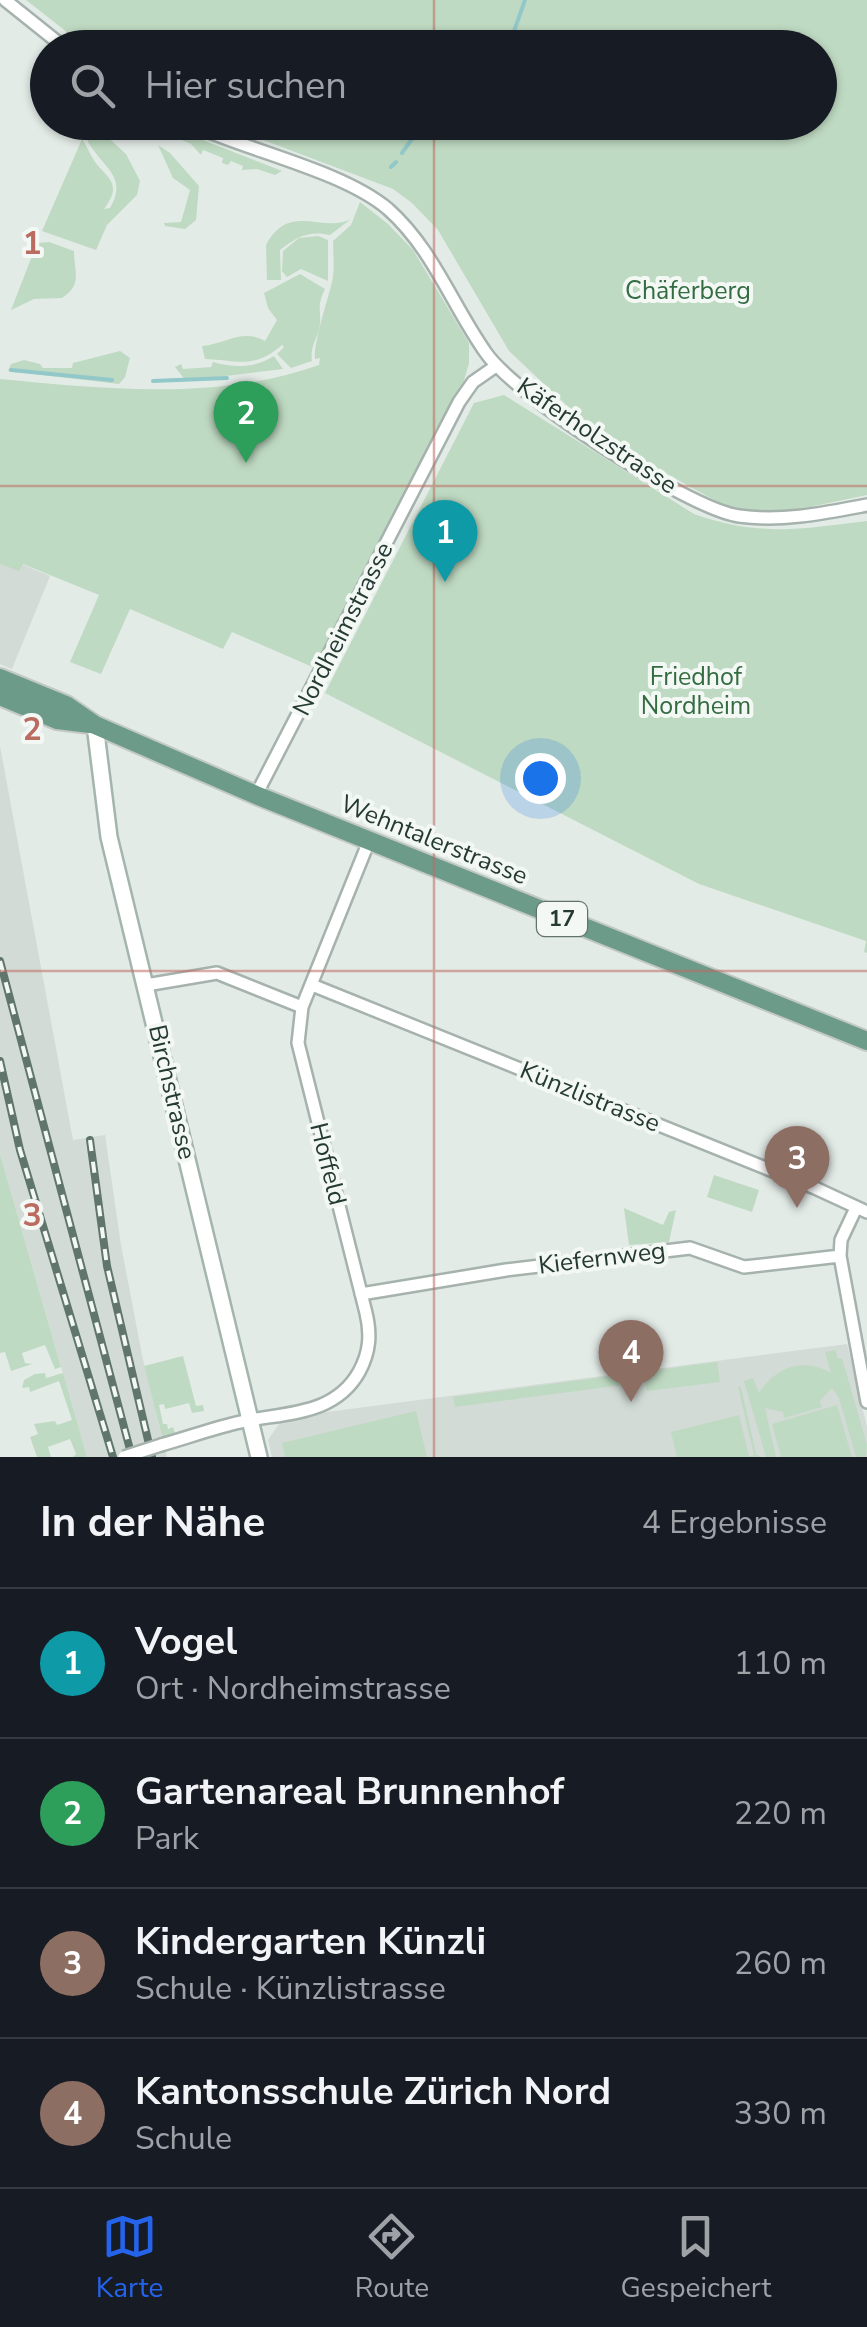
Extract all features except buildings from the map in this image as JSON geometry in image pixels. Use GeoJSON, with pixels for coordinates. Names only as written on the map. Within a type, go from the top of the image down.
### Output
{"type":"FeatureCollection","features":[{"type":"Feature","properties":{"kind":"main road","name":"Wehntalerstrasse"},"geometry":{"type":"LineString","coordinates":[[0,678],[66,704],[95,725],[256,795],[867,1041]]}},
{"type":"Feature","properties":{"kind":"main road","name":"Wehntalerstrasse"},"geometry":{"type":"LineString","coordinates":[[0,696],[57,720],[95,725]]}},
{"type":"Feature","properties":{"kind":"main road","name":"Birchstrasse"},"geometry":{"type":"LineString","coordinates":[[95,725],[109,837],[258,1457]]}},
{"type":"Feature","properties":{"kind":"street"},"geometry":{"type":"LineString","coordinates":[[5,0],[42,30]]}},
{"type":"Feature","properties":{"kind":"street","name":"Käferholzstrasse"},"geometry":{"type":"LineString","coordinates":[[231,140],[372,196],[404,224],[434,259],[496,366],[596,441],[713,509],[771,520],[867,504]]}},
{"type":"Feature","properties":{"kind":"street","name":"Nordheimstrasse"},"geometry":{"type":"LineString","coordinates":[[256,795],[459,402],[473,382],[496,366]]}},
{"type":"Feature","properties":{"kind":"street","name":"Hoffeld"},"geometry":{"type":"LineString","coordinates":[[124,1457],[250,1421],[322,1406],[348,1389],[365,1359],[370,1329],[298,1043],[302,1007],[369,841]]}},
{"type":"Feature","properties":{"kind":"street"},"geometry":{"type":"LineString","coordinates":[[146,984],[217,972],[302,1007]]}},
{"type":"Feature","properties":{"kind":"street","name":"Künzlistrasse"},"geometry":{"type":"LineString","coordinates":[[312,985],[862,1210]]}},
{"type":"Feature","properties":{"kind":"street"},"geometry":{"type":"LineString","coordinates":[[862,1210],[841,1240],[840,1256],[867,1402]]}},
{"type":"Feature","properties":{"kind":"street","name":"Kiefernweg"},"geometry":{"type":"LineString","coordinates":[[361,1294],[506,1270],[690,1248],[756,1268],[840,1256]]}},
{"type":"Feature","properties":{"kind":"shaded area"},"geometry":{"type":"Polygon","coordinates":[[[0,555],[50,576],[12,669],[0,664],[0,555]]]}},
{"type":"Feature","properties":{"kind":"shaded area"},"geometry":{"type":"Polygon","coordinates":[[[0,746],[73,1140],[105,1135],[143,1360],[167,1457],[87,1457],[0,1154],[0,746]]]}},
{"type":"Feature","properties":{"kind":"shaded area"},"geometry":{"type":"Polygon","coordinates":[[[847,1344],[867,1427],[867,1457],[272,1457],[268,1440],[281,1421],[312,1414],[847,1344]]]}},
{"type":"Feature","properties":{"kind":"green space","name":"Chäferberg"},"geometry":{"type":"Polygon","coordinates":[[[26,0],[867,0],[867,495],[795,510],[758,513],[723,505],[599,436],[509,351],[438,230],[412,203],[393,189],[263,140],[837,140],[837,30],[64,30],[26,0]]]}},
{"type":"Feature","properties":{"kind":"green space"},"geometry":{"type":"Polygon","coordinates":[[[82,140],[110,179],[113,188],[104,209],[110,208],[115,180],[88,140],[111,140],[126,154],[140,181],[137,195],[107,225],[96,250],[42,231],[82,140]]]}},
{"type":"Feature","properties":{"kind":"green space"},"geometry":{"type":"Polygon","coordinates":[[[182,140],[203,140],[282,171],[275,175],[257,169],[242,170],[243,166],[231,161],[228,165],[222,163],[223,158],[203,150],[201,155],[182,140]]]}},
{"type":"Feature","properties":{"kind":"green space"},"geometry":{"type":"Polygon","coordinates":[[[158,145],[199,186],[196,220],[185,229],[164,223],[181,222],[190,190],[173,178],[158,145]]]}},
{"type":"Feature","properties":{"kind":"green space"},"geometry":{"type":"Polygon","coordinates":[[[360,202],[413,250],[469,343],[469,363],[463,384],[317,669],[232,632],[223,649],[130,609],[101,674],[70,662],[99,595],[23,564],[19,571],[0,564],[0,379],[120,388],[201,388],[241,384],[319,365],[320,358],[315,359],[315,352],[333,277],[333,241],[351,225],[360,202]]]}},
{"type":"Feature","properties":{"kind":"green space"},"geometry":{"type":"Polygon","coordinates":[[[351,219],[330,235],[309,234],[286,245],[280,250],[281,280],[267,280],[266,245],[285,224],[341,223],[351,219]]]}},
{"type":"Feature","properties":{"kind":"green space"},"geometry":{"type":"Polygon","coordinates":[[[318,236],[328,240],[328,281],[301,269],[287,277],[282,271],[283,251],[299,238],[318,236]]]}},
{"type":"Feature","properties":{"kind":"green space"},"geometry":{"type":"Polygon","coordinates":[[[49,242],[74,251],[73,288],[62,298],[34,299],[11,310],[37,243],[49,242]]]}},
{"type":"Feature","properties":{"kind":"green space"},"geometry":{"type":"Polygon","coordinates":[[[300,274],[325,289],[312,361],[291,368],[277,354],[282,345],[253,361],[205,359],[202,346],[241,336],[265,341],[277,320],[264,293],[300,274]]]}},
{"type":"Feature","properties":{"kind":"green space"},"geometry":{"type":"Polygon","coordinates":[[[120,351],[130,358],[119,384],[8,371],[11,364],[24,360],[43,368],[72,368],[73,363],[120,351]]]}},
{"type":"Feature","properties":{"kind":"green space"},"geometry":{"type":"Polygon","coordinates":[[[274,356],[283,369],[186,381],[175,367],[211,367],[213,362],[245,366],[274,356]]]}},
{"type":"Feature","properties":{"kind":"green space","name":"Friedhof Nordheim"},"geometry":{"type":"Polygon","coordinates":[[[504,395],[694,514],[760,528],[867,521],[867,953],[866,941],[699,884],[325,693],[474,403],[504,395]]]}},
{"type":"Feature","properties":{"kind":"green space"},"geometry":{"type":"Polygon","coordinates":[[[0,1154],[61,1367],[55,1369],[45,1345],[22,1353],[25,1363],[32,1364],[11,1371],[5,1352],[0,1353],[0,1154]]]}},
{"type":"Feature","properties":{"kind":"green space"},"geometry":{"type":"Polygon","coordinates":[[[714,1175],[759,1190],[752,1212],[707,1197],[714,1175]]]}},
{"type":"Feature","properties":{"kind":"green space"},"geometry":{"type":"Polygon","coordinates":[[[624,1208],[663,1225],[669,1212],[676,1210],[669,1242],[629,1245],[624,1208]]]}},
{"type":"Feature","properties":{"kind":"green space"},"geometry":{"type":"Polygon","coordinates":[[[835,1350],[838,1359],[842,1358],[867,1445],[866,1457],[856,1457],[839,1398],[832,1388],[820,1401],[822,1407],[784,1418],[783,1412],[765,1408],[776,1457],[766,1457],[744,1381],[753,1378],[759,1393],[773,1377],[790,1367],[810,1366],[831,1373],[825,1352],[835,1350]]]}},
{"type":"Feature","properties":{"kind":"green space"},"geometry":{"type":"Polygon","coordinates":[[[183,1356],[196,1406],[203,1405],[204,1411],[192,1413],[189,1403],[165,1409],[164,1404],[159,1405],[163,1424],[168,1429],[173,1427],[176,1436],[163,1440],[144,1366],[183,1356]]]}},
{"type":"Feature","properties":{"kind":"green space"},"geometry":{"type":"Polygon","coordinates":[[[717,1362],[720,1382],[647,1391],[645,1382],[455,1407],[453,1397],[717,1362]]]}},
{"type":"Feature","properties":{"kind":"green space"},"geometry":{"type":"Polygon","coordinates":[[[45,1373],[46,1378],[63,1373],[87,1457],[73,1457],[76,1454],[70,1439],[48,1447],[51,1457],[37,1457],[30,1437],[38,1434],[34,1424],[55,1421],[57,1425],[72,1420],[59,1381],[30,1392],[29,1387],[22,1388],[24,1380],[45,1373]]]}},
{"type":"Feature","properties":{"kind":"green space"},"geometry":{"type":"Polygon","coordinates":[[[738,1387],[756,1454],[761,1457],[677,1457],[671,1432],[739,1415],[749,1456],[754,1455],[738,1387]]]}},
{"type":"Feature","properties":{"kind":"green space"},"geometry":{"type":"Polygon","coordinates":[[[837,1405],[852,1457],[781,1457],[772,1424],[837,1405]]]}},
{"type":"Feature","properties":{"kind":"green space"},"geometry":{"type":"Polygon","coordinates":[[[416,1411],[427,1457],[285,1457],[282,1443],[416,1411]]]}},
{"type":"Feature","properties":{"kind":"waterway"},"geometry":{"type":"LineString","coordinates":[[514,30],[525,0]]}},
{"type":"Feature","properties":{"kind":"waterway"},"geometry":{"type":"LineString","coordinates":[[402,153],[411,140]]}},
{"type":"Feature","properties":{"kind":"waterway"},"geometry":{"type":"LineString","coordinates":[[391,167],[396,162]]}},
{"type":"Feature","properties":{"kind":"waterway"},"geometry":{"type":"LineString","coordinates":[[11,370],[112,380]]}},
{"type":"Feature","properties":{"kind":"waterway"},"geometry":{"type":"LineString","coordinates":[[153,381],[227,378]]}},
{"type":"Feature","properties":{"kind":"railway"},"geometry":{"type":"LineString","coordinates":[[0,961],[132,1457]]}},
{"type":"Feature","properties":{"kind":"railway"},"geometry":{"type":"LineString","coordinates":[[0,1061],[20,1150],[113,1457]]}},
{"type":"Feature","properties":{"kind":"railway"},"geometry":{"type":"LineString","coordinates":[[90,1140],[107,1266],[152,1457]]}},
{"type":"Feature","properties":{"kind":"place","name":"Gartenareal Brunnenhof"},"geometry":{"type":"Point","coordinates":[246,463]}},
{"type":"Feature","properties":{"kind":"place","name":"Vogel"},"geometry":{"type":"Point","coordinates":[445,582]}},
{"type":"Feature","properties":{"kind":"place","name":"Kindergarten Künzli"},"geometry":{"type":"Point","coordinates":[797,1208]}},
{"type":"Feature","properties":{"kind":"place","name":"Kantonsschule Zürich Nord"},"geometry":{"type":"Point","coordinates":[631,1402]}}]}
